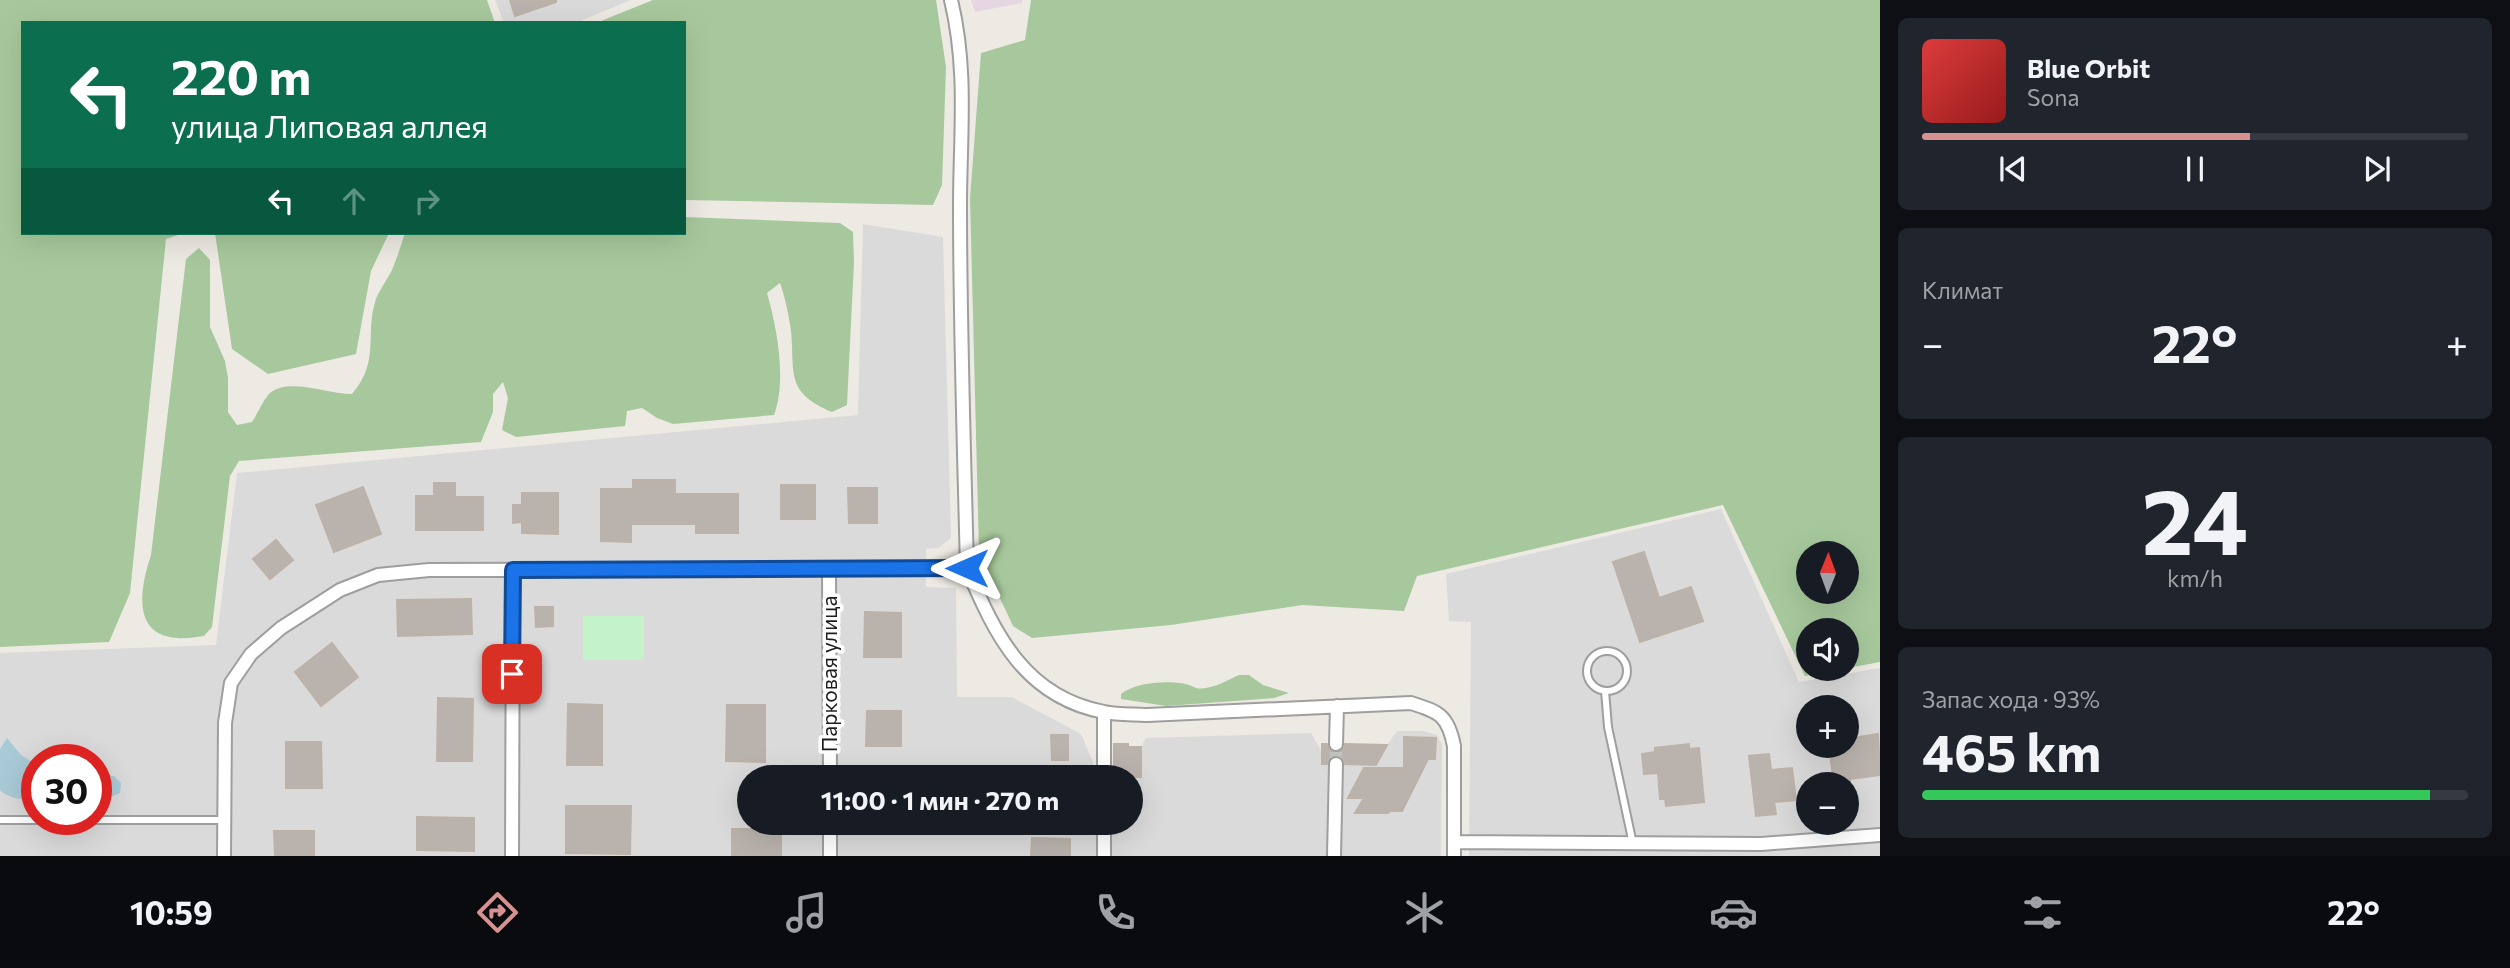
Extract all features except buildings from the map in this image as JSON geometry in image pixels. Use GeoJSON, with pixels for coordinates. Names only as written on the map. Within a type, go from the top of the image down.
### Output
{"type":"FeatureCollection","features":[{"type":"Feature","properties":{"kind":"street"},"geometry":{"type":"LineString","coordinates":[[951,0],[960,35],[963,81],[960,206],[967,568],[989,620],[1010,654],[1035,679],[1069,701],[1104,712],[1147,715],[1411,704],[1432,710],[1443,716],[1451,730],[1454,746],[1454,856]]}},
{"type":"Feature","properties":{"kind":"street"},"geometry":{"type":"LineString","coordinates":[[224,856],[225,723],[231,683],[251,654],[271,636],[340,590],[378,575],[429,570],[967,568]]}},
{"type":"Feature","properties":{"kind":"street"},"geometry":{"type":"LineString","coordinates":[[512,856],[513,570]]}},
{"type":"Feature","properties":{"kind":"street","name":"Парковая улица"},"geometry":{"type":"LineString","coordinates":[[829,570],[830,765]]}},
{"type":"Feature","properties":{"kind":"street"},"geometry":{"type":"LineString","coordinates":[[1336,744],[1337,706]]}},
{"type":"Feature","properties":{"kind":"street"},"geometry":{"type":"LineString","coordinates":[[1104,712],[1104,765]]}},
{"type":"Feature","properties":{"kind":"street"},"geometry":{"type":"LineString","coordinates":[[1334,856],[1336,764]]}},
{"type":"Feature","properties":{"kind":"street"},"geometry":{"type":"LineString","coordinates":[[830,835],[830,856]]}},
{"type":"Feature","properties":{"kind":"street"},"geometry":{"type":"LineString","coordinates":[[1104,835],[1104,856]]}},
{"type":"Feature","properties":{"kind":"street"},"geometry":{"type":"LineString","coordinates":[[1454,842],[1633,850],[1880,835]]}},
{"type":"Feature","properties":{"kind":"lane"},"geometry":{"type":"LineString","coordinates":[[1609,651],[1620,656],[1627,666],[1625,679],[1617,688],[1605,691],[1594,686],[1587,675],[1588,663],[1597,653],[1609,651]]}},
{"type":"Feature","properties":{"kind":"lane"},"geometry":{"type":"LineString","coordinates":[[1605,691],[1608,727],[1633,850]]}},
{"type":"Feature","properties":{"kind":"lane"},"geometry":{"type":"LineString","coordinates":[[0,820],[223,820]]}},
{"type":"Feature","properties":{"kind":"shaded area"},"geometry":{"type":"Polygon","coordinates":[[[495,0],[631,0],[580,21],[503,21],[495,0]]]}},
{"type":"Feature","properties":{"kind":"shaded area"},"geometry":{"type":"Polygon","coordinates":[[[971,0],[1022,0],[1022,3],[975,12],[971,0]]]}},
{"type":"Feature","properties":{"kind":"shaded area"},"geometry":{"type":"Polygon","coordinates":[[[863,224],[943,237],[951,538],[939,548],[926,549],[926,587],[956,588],[957,697],[1012,697],[1081,734],[1093,765],[737,765],[737,835],[1143,835],[1143,765],[1114,765],[1114,744],[1141,747],[1146,738],[1311,733],[1321,750],[1322,744],[1387,745],[1397,731],[1423,731],[1437,735],[1442,744],[1441,856],[0,856],[0,653],[216,645],[237,473],[858,415],[863,224]]]}},
{"type":"Feature","properties":{"kind":"shaded area"},"geometry":{"type":"Polygon","coordinates":[[[1721,509],[1796,675],[1796,681],[1859,681],[1859,672],[1880,668],[1880,856],[1469,856],[1471,622],[1449,621],[1446,574],[1721,509]]]}},
{"type":"Feature","properties":{"kind":"green space"},"geometry":{"type":"Polygon","coordinates":[[[0,0],[487,0],[494,21],[21,21],[21,235],[178,235],[166,239],[130,593],[109,642],[0,647],[0,0]]]}},
{"type":"Feature","properties":{"kind":"green space"},"geometry":{"type":"Polygon","coordinates":[[[653,0],[936,0],[946,67],[942,185],[933,205],[686,200],[686,21],[601,21],[653,0]]]}},
{"type":"Feature","properties":{"kind":"green space"},"geometry":{"type":"Polygon","coordinates":[[[1031,0],[1880,0],[1880,662],[1859,666],[1859,618],[1796,618],[1796,657],[1723,505],[1417,576],[1404,611],[1302,605],[1171,625],[1032,638],[1013,626],[979,553],[970,198],[981,53],[1025,40],[1031,0]]]}},
{"type":"Feature","properties":{"kind":"green space"},"geometry":{"type":"Polygon","coordinates":[[[686,217],[840,223],[853,232],[847,405],[832,412],[817,405],[799,389],[793,370],[790,325],[780,283],[767,293],[777,338],[780,371],[780,387],[774,415],[673,424],[642,408],[627,411],[625,426],[516,437],[502,430],[508,398],[503,382],[493,394],[493,412],[481,442],[239,461],[230,476],[212,627],[204,636],[177,638],[162,635],[152,628],[145,618],[142,594],[151,555],[186,259],[199,248],[210,260],[210,327],[225,361],[228,412],[237,425],[252,422],[267,396],[278,388],[298,386],[352,394],[366,370],[376,299],[392,270],[404,235],[686,235],[686,217]]]}},
{"type":"Feature","properties":{"kind":"green space"},"geometry":{"type":"Polygon","coordinates":[[[215,235],[388,235],[371,271],[356,354],[268,374],[232,349],[215,235]]]}},
{"type":"Feature","properties":{"kind":"green space"},"geometry":{"type":"Polygon","coordinates":[[[583,616],[644,616],[644,660],[583,660],[583,616]]]}},
{"type":"Feature","properties":{"kind":"green space"},"geometry":{"type":"Polygon","coordinates":[[[1239,675],[1249,675],[1263,685],[1289,693],[1274,698],[1166,706],[1121,699],[1121,694],[1127,690],[1152,683],[1170,682],[1201,689],[1239,675]]]}},
{"type":"Feature","properties":{"kind":"water"},"geometry":{"type":"Polygon","coordinates":[[[7,738],[21,755],[21,799],[0,790],[0,749],[7,738]]]}},
{"type":"Feature","properties":{"kind":"water"},"geometry":{"type":"Polygon","coordinates":[[[112,776],[121,783],[120,793],[112,796],[112,776]]]}},
{"type":"Feature","properties":{"kind":"tunnel"},"geometry":{"type":"LineString","coordinates":[[1336,744],[1336,764]]}},
{"type":"Feature","properties":{"kind":"route"},"geometry":{"type":"LineString","coordinates":[[512,674],[513,570],[967,568]]}}]}
